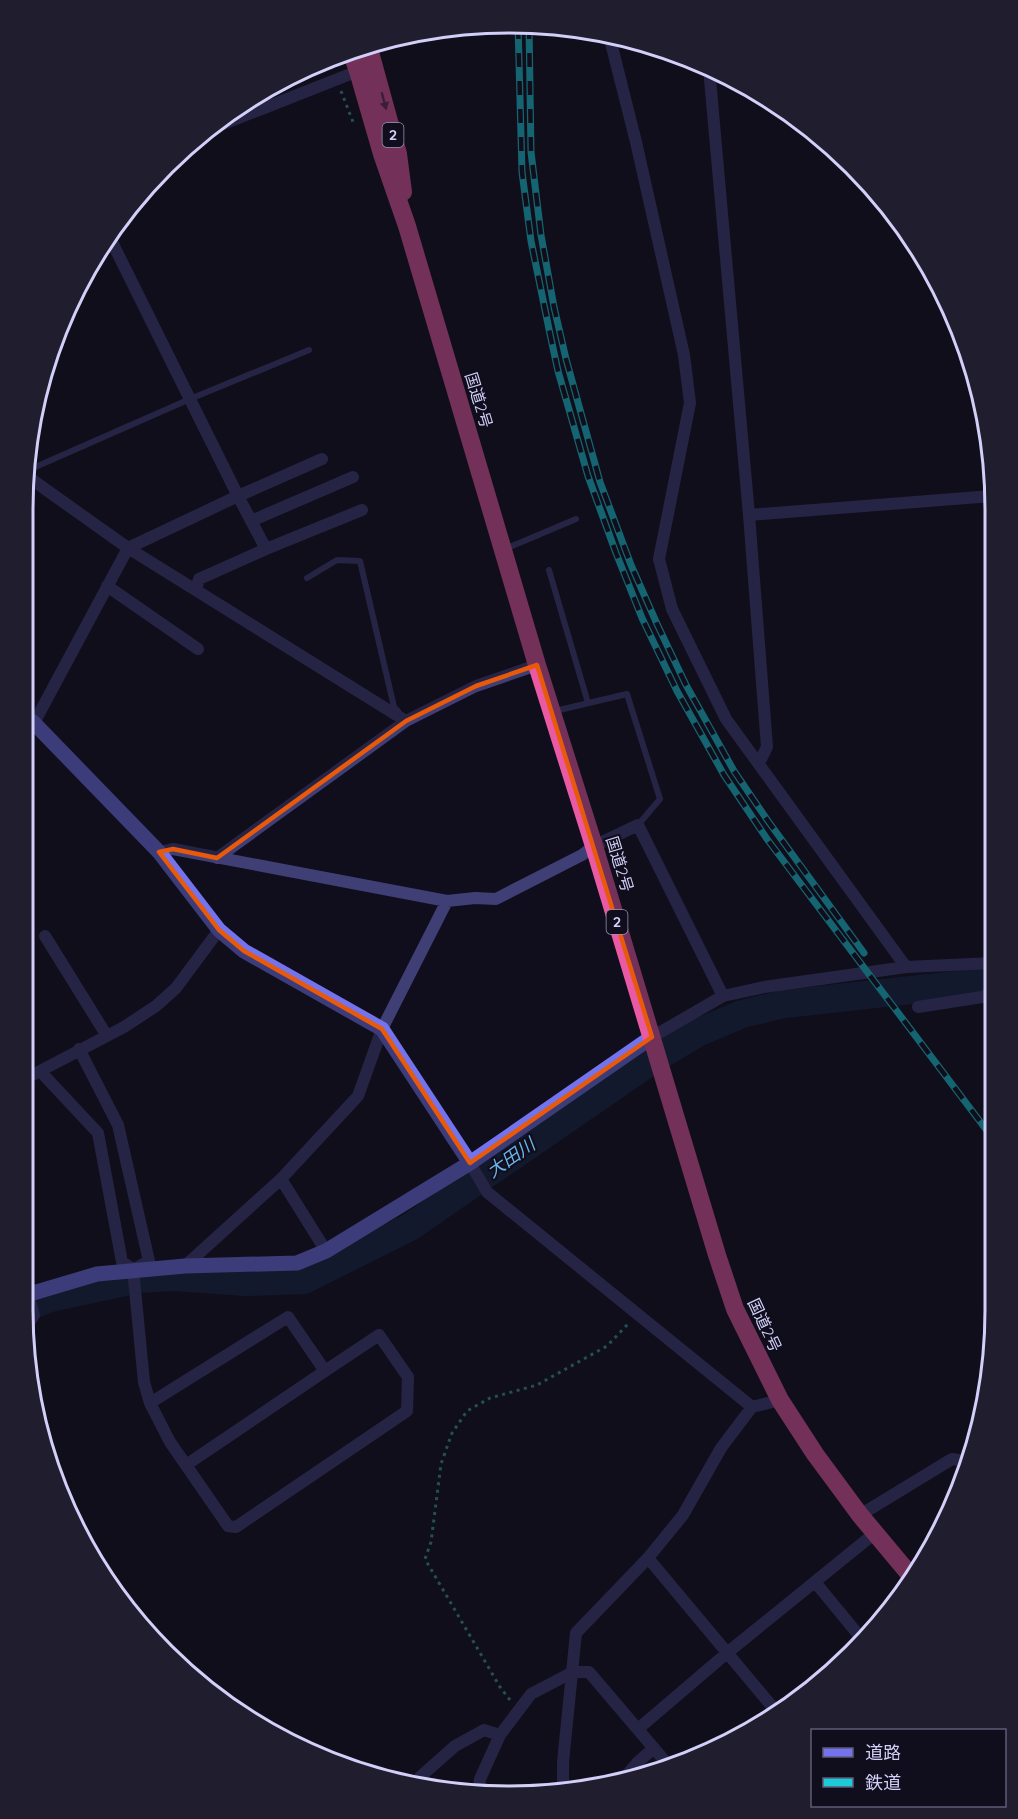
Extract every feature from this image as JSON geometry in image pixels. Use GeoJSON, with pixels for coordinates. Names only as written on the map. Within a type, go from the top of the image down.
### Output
{"type":"FeatureCollection","features":[{"type":"Feature","properties":{"kind":"highway","name":"国道2号"},"geometry":{"type":"LineString","coordinates":[[370,54],[398,154],[407,226]]}},
{"type":"Feature","properties":{"kind":"highway","name":"国道2号"},"geometry":{"type":"LineString","coordinates":[[354,59],[382,154],[407,226],[537,665],[735,1309],[780,1400],[815,1454],[860,1515],[907,1570]]}},
{"type":"Feature","properties":{"kind":"street"},"geometry":{"type":"LineString","coordinates":[[611,44],[684,355],[690,403],[659,559],[672,609],[726,719],[906,968]]}},
{"type":"Feature","properties":{"kind":"street"},"geometry":{"type":"LineString","coordinates":[[237,119],[358,71]]}},
{"type":"Feature","properties":{"kind":"street"},"geometry":{"type":"LineString","coordinates":[[710,77],[767,747],[759,763]]}},
{"type":"Feature","properties":{"kind":"street"},"geometry":{"type":"LineString","coordinates":[[113,245],[266,549]]}},
{"type":"Feature","properties":{"kind":"street"},"geometry":{"type":"LineString","coordinates":[[33,710],[128,548],[322,459]]}},
{"type":"Feature","properties":{"kind":"street"},"geometry":{"type":"LineString","coordinates":[[251,521],[353,477]]}},
{"type":"Feature","properties":{"kind":"street"},"geometry":{"type":"LineString","coordinates":[[34,480],[128,548],[406,721]]}},
{"type":"Feature","properties":{"kind":"street"},"geometry":{"type":"LineString","coordinates":[[749,515],[985,496]]}},
{"type":"Feature","properties":{"kind":"street"},"geometry":{"type":"LineString","coordinates":[[196,590],[199,579],[362,510]]}},
{"type":"Feature","properties":{"kind":"street"},"geometry":{"type":"LineString","coordinates":[[107,586],[198,649]]}},
{"type":"Feature","properties":{"kind":"street"},"geometry":{"type":"LineString","coordinates":[[217,858],[406,721],[476,686],[537,665]]}},
{"type":"Feature","properties":{"kind":"street"},"geometry":{"type":"LineString","coordinates":[[33,723],[159,852],[219,930],[244,951],[382,1029],[487,1192],[752,1407]]}},
{"type":"Feature","properties":{"kind":"street"},"geometry":{"type":"LineString","coordinates":[[159,852],[173,849],[447,901],[475,898],[496,899],[638,825],[723,996]]}},
{"type":"Feature","properties":{"kind":"street"},"geometry":{"type":"LineString","coordinates":[[185,1266],[281,1179],[358,1096],[382,1029],[447,901]]}},
{"type":"Feature","properties":{"kind":"street"},"geometry":{"type":"LineString","coordinates":[[33,1075],[124,1027],[156,1006],[176,988],[219,930]]}},
{"type":"Feature","properties":{"kind":"street"},"geometry":{"type":"LineString","coordinates":[[45,936],[106,1036]]}},
{"type":"Feature","properties":{"kind":"street"},"geometry":{"type":"LineString","coordinates":[[33,1293],[97,1274],[133,1269],[297,1263],[326,1251],[470,1163],[652,1037],[723,996],[764,987],[906,968],[985,961]]}},
{"type":"Feature","properties":{"kind":"street"},"geometry":{"type":"LineString","coordinates":[[918,1007],[985,996]]}},
{"type":"Feature","properties":{"kind":"street"},"geometry":{"type":"LineString","coordinates":[[79,1049],[118,1125],[149,1261],[133,1269]]}},
{"type":"Feature","properties":{"kind":"street"},"geometry":{"type":"LineString","coordinates":[[40,1071],[98,1133],[122,1262],[133,1269]]}},
{"type":"Feature","properties":{"kind":"street"},"geometry":{"type":"LineString","coordinates":[[281,1179],[326,1251]]}},
{"type":"Feature","properties":{"kind":"street"},"geometry":{"type":"LineString","coordinates":[[133,1269],[144,1382],[150,1403],[170,1442],[228,1526],[236,1527],[407,1411],[408,1377],[379,1335],[186,1465]]}},
{"type":"Feature","properties":{"kind":"street"},"geometry":{"type":"LineString","coordinates":[[150,1403],[288,1317],[325,1371]]}},
{"type":"Feature","properties":{"kind":"street"},"geometry":{"type":"LineString","coordinates":[[563,1783],[576,1633],[648,1558],[683,1515],[721,1448],[752,1407],[780,1400]]}},
{"type":"Feature","properties":{"kind":"street"},"geometry":{"type":"LineString","coordinates":[[860,1515],[952,1459],[961,1460]]}},
{"type":"Feature","properties":{"kind":"street"},"geometry":{"type":"LineString","coordinates":[[638,1729],[727,1653],[875,1533]]}},
{"type":"Feature","properties":{"kind":"street"},"geometry":{"type":"LineString","coordinates":[[648,1558],[772,1707]]}},
{"type":"Feature","properties":{"kind":"street"},"geometry":{"type":"LineString","coordinates":[[815,1582],[858,1634]]}},
{"type":"Feature","properties":{"kind":"street"},"geometry":{"type":"LineString","coordinates":[[479,1785],[500,1735],[531,1694],[573,1672],[589,1672],[664,1760]]}},
{"type":"Feature","properties":{"kind":"street"},"geometry":{"type":"LineString","coordinates":[[420,1778],[455,1746],[484,1730],[500,1735]]}},
{"type":"Feature","properties":{"kind":"street"},"geometry":{"type":"LineString","coordinates":[[631,1770],[654,1748]]}},
{"type":"Feature","properties":{"kind":"lane"},"geometry":{"type":"LineString","coordinates":[[35,468],[190,399],[309,350]]}},
{"type":"Feature","properties":{"kind":"lane"},"geometry":{"type":"LineString","coordinates":[[503,550],[576,519]]}},
{"type":"Feature","properties":{"kind":"lane"},"geometry":{"type":"LineString","coordinates":[[307,578],[338,560],[360,561],[394,707],[406,721]]}},
{"type":"Feature","properties":{"kind":"lane"},"geometry":{"type":"LineString","coordinates":[[549,570],[588,703]]}},
{"type":"Feature","properties":{"kind":"lane"},"geometry":{"type":"LineString","coordinates":[[552,712],[627,694],[660,799],[638,825]]}},
{"type":"Feature","properties":{"kind":"path"},"geometry":{"type":"LineString","coordinates":[[518,1711],[500,1687],[425,1559],[431,1542],[441,1464],[452,1433],[467,1411],[490,1398],[537,1385],[557,1374],[606,1346],[638,1314]]}},
{"type":"Feature","properties":{"kind":"highlighted area"},"geometry":{"type":"Polygon","coordinates":[[[537,665],[652,1037],[470,1163],[382,1029],[244,951],[219,930],[159,852],[173,849],[217,858],[406,721],[476,686],[537,665]]]}},
{"type":"Feature","properties":{"kind":"waterway","name":"大田川"},"geometry":{"type":"LineString","coordinates":[[33,1305],[50,1298],[138,1279],[174,1277],[246,1282],[304,1280],[410,1227],[651,1061],[697,1033],[742,1014],[784,1004],[985,982]]}},
{"type":"Feature","properties":{"kind":"railway"},"geometry":{"type":"LineString","coordinates":[[518,33],[522,172],[531,241],[550,334],[558,371],[588,476],[642,618],[677,691],[724,775],[767,839],[985,1128]]}},
{"type":"Feature","properties":{"kind":"railway"},"geometry":{"type":"LineString","coordinates":[[529,34],[531,152],[541,235],[566,359],[600,482],[631,565],[657,624],[686,685],[734,771],[864,953]]}}]}
